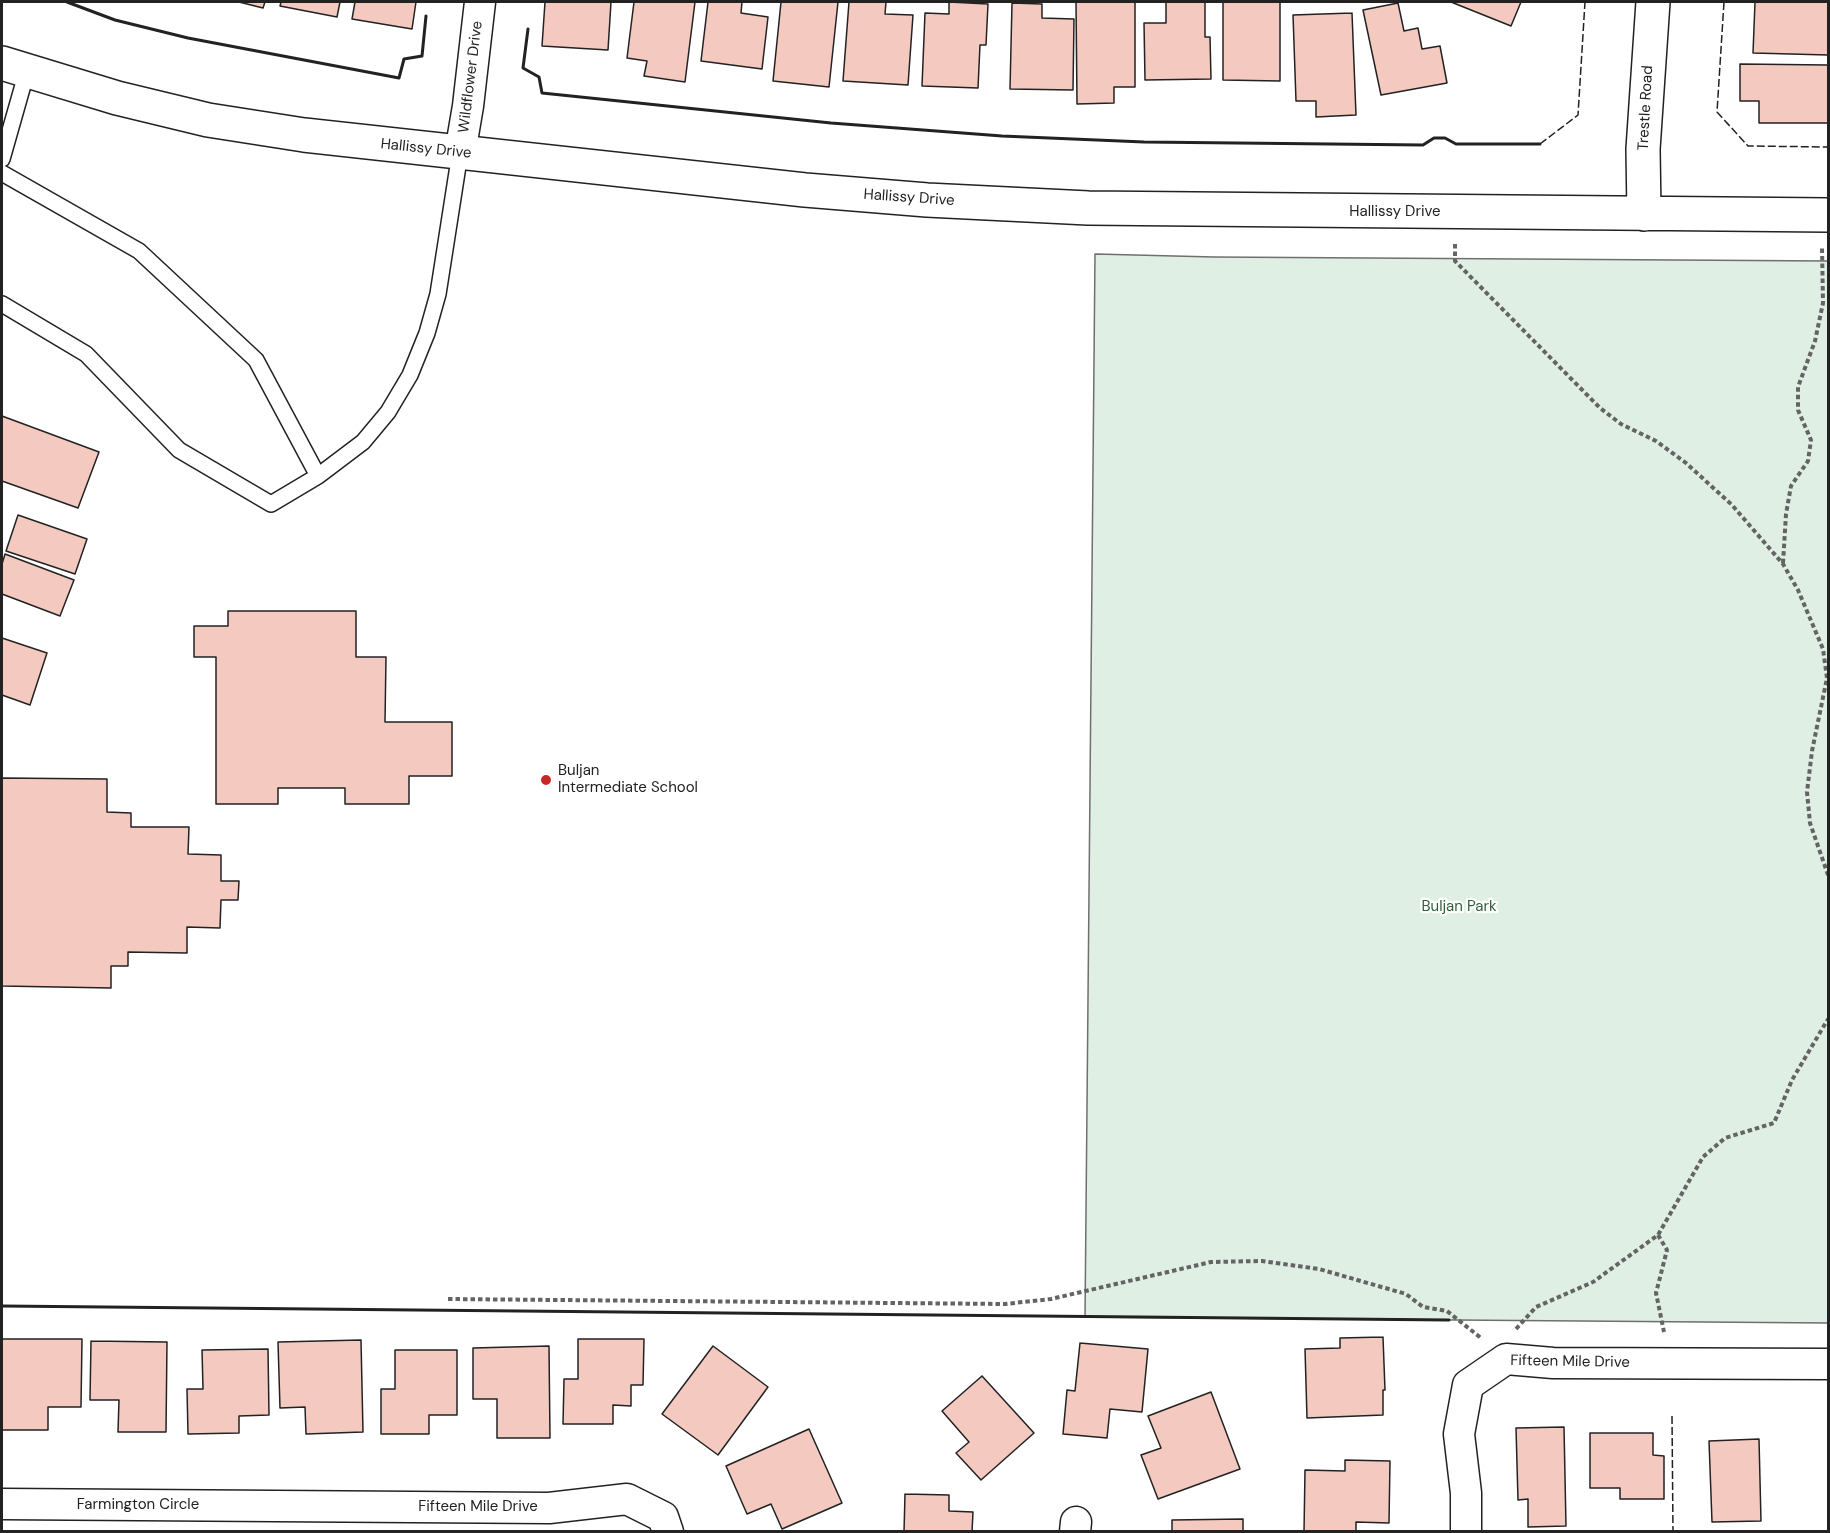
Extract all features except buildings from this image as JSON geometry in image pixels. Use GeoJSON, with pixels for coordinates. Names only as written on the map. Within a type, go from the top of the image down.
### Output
{"type":"FeatureCollection","features":[{"type":"Feature","properties":{"kind":"street","name":"Wildflower Drive"},"geometry":{"type":"LineString","coordinates":[[460,153],[480,2]]}},
{"type":"Feature","properties":{"kind":"street","name":"Trestle Road"},"geometry":{"type":"LineString","coordinates":[[1644,214],[1644,139],[1653,2]]}},
{"type":"Feature","properties":{"kind":"street","name":"Hallissy Drive"},"geometry":{"type":"LineString","coordinates":[[14,67],[117,98],[208,120],[304,135],[805,190],[927,200],[1088,208],[1825,215]]}},
{"type":"Feature","properties":{"kind":"street","name":"Fifteen Mile Drive"},"geometry":{"type":"LineString","coordinates":[[1466,1532],[1466,1493],[1459,1434],[1468,1385],[1506,1359],[1554,1363],[1828,1364]]}},
{"type":"Feature","properties":{"kind":"street"},"geometry":{"type":"LineString","coordinates":[[1828,1364],[1828,1372]]}},
{"type":"Feature","properties":{"kind":"street","name":"Fifteen Mile Drive"},"geometry":{"type":"LineString","coordinates":[[273,1519],[549,1508],[627,1499],[663,1517],[668,1532]]}},
{"type":"Feature","properties":{"kind":"street","name":"Farmington Circle"},"geometry":{"type":"LineString","coordinates":[[2,1504],[273,1519]]}},
{"type":"Feature","properties":{"kind":"lane"},"geometry":{"type":"LineString","coordinates":[[2,159],[14,67]]}},
{"type":"Feature","properties":{"kind":"lane"},"geometry":{"type":"LineString","coordinates":[[2,304],[86,354],[179,450],[271,504],[318,476],[363,442],[388,412],[410,375],[427,333],[438,294],[460,153]]}},
{"type":"Feature","properties":{"kind":"lane"},"geometry":{"type":"LineString","coordinates":[[2,173],[139,251],[256,360],[318,476]]}},
{"type":"Feature","properties":{"kind":"path"},"geometry":{"type":"LineString","coordinates":[[1456,213],[1455,261],[1600,408],[1621,424],[1656,441],[1686,463],[1732,505],[1783,564],[1798,591],[1823,649],[1827,678],[1812,751],[1807,792],[1810,823],[1828,875]]}},
{"type":"Feature","properties":{"kind":"path"},"geometry":{"type":"LineString","coordinates":[[1783,564],[1786,514],[1791,486],[1808,461],[1811,440],[1798,410],[1798,387],[1815,341],[1823,303],[1825,215]]}},
{"type":"Feature","properties":{"kind":"path"},"geometry":{"type":"LineString","coordinates":[[448,1299],[1005,1304],[1051,1299],[1211,1262],[1262,1261],[1319,1269],[1406,1294],[1423,1307],[1447,1311],[1506,1359],[1518,1326],[1536,1307],[1593,1282],[1658,1235],[1703,1157],[1725,1138],[1774,1123],[1792,1080],[1828,1019]]}},
{"type":"Feature","properties":{"kind":"path"},"geometry":{"type":"LineString","coordinates":[[1658,1235],[1667,1250],[1656,1293],[1664,1335],[1664,1363]]}},
{"type":"Feature","properties":{"kind":"green space","name":"Buljan Park"},"geometry":{"type":"Polygon","coordinates":[[[1095,254],[1214,257],[1828,261],[1828,1323],[1085,1317],[1095,254]]]}},
{"type":"Feature","properties":{"kind":"fence"},"geometry":{"type":"LineString","coordinates":[[1540,144],[1578,115],[1585,2]]}},
{"type":"Feature","properties":{"kind":"fence"},"geometry":{"type":"LineString","coordinates":[[1724,2],[1717,112],[1748,146],[1828,147]]}},
{"type":"Feature","properties":{"kind":"fence"},"geometry":{"type":"LineString","coordinates":[[1672,1416],[1673,1532]]}},
{"type":"Feature","properties":{"kind":"wall"},"geometry":{"type":"LineString","coordinates":[[67,2],[115,20],[188,38],[399,78],[404,59],[422,56],[426,16]]}},
{"type":"Feature","properties":{"kind":"wall"},"geometry":{"type":"LineString","coordinates":[[528,29],[523,68],[539,77],[542,93],[831,123],[1002,136],[1144,142],[1423,145],[1434,138],[1445,138],[1456,144],[1540,144]]}},
{"type":"Feature","properties":{"kind":"wall"},"geometry":{"type":"LineString","coordinates":[[2,1306],[1449,1320]]}},
{"type":"Feature","properties":{"kind":"place","name":"Buljan Intermediate School"},"geometry":{"type":"Point","coordinates":[546,780]}}]}
